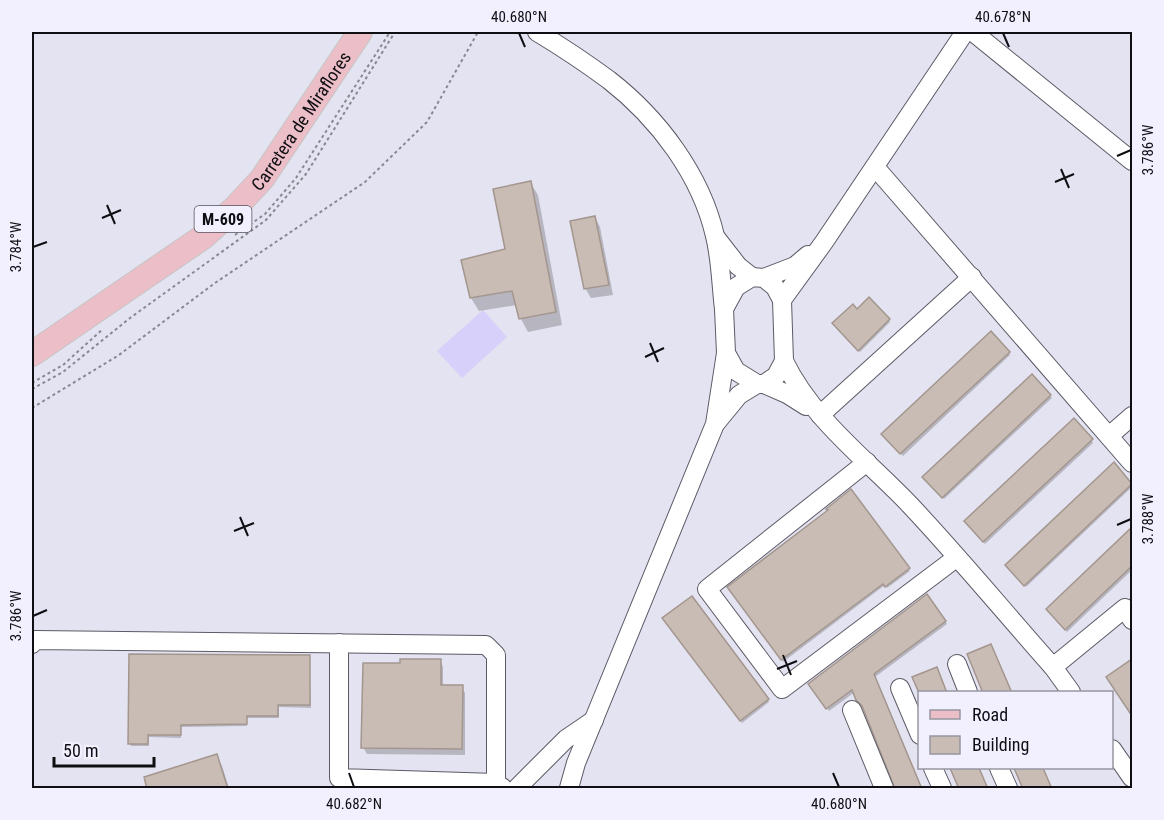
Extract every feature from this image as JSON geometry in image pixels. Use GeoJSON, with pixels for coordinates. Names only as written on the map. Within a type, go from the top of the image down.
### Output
{"type":"FeatureCollection","features":[{"type":"Feature","properties":{"kind":"main road","name":"Carretera de Miraflores"},"geometry":{"type":"LineString","coordinates":[[32,354],[203,237],[234,209],[262,179],[360,32]]}},
{"type":"Feature","properties":{"kind":"street"},"geometry":{"type":"LineString","coordinates":[[537,32],[610,81],[643,110],[672,146],[694,179],[716,237],[726,352],[715,424],[576,763],[569,789]]}},
{"type":"Feature","properties":{"kind":"street"},"geometry":{"type":"LineString","coordinates":[[782,300],[824,242],[965,32]]}},
{"type":"Feature","properties":{"kind":"street"},"geometry":{"type":"LineString","coordinates":[[973,32],[1132,161]]}},
{"type":"Feature","properties":{"kind":"street"},"geometry":{"type":"LineString","coordinates":[[875,167],[1132,463]]}},
{"type":"Feature","properties":{"kind":"street"},"geometry":{"type":"LineString","coordinates":[[716,237],[738,266],[775,287],[782,300],[784,361],[795,384],[820,415],[910,506],[1053,667],[1070,691]]}},
{"type":"Feature","properties":{"kind":"street"},"geometry":{"type":"LineString","coordinates":[[724,309],[736,287],[795,266],[824,242]]}},
{"type":"Feature","properties":{"kind":"street"},"geometry":{"type":"LineString","coordinates":[[820,415],[972,277]]}},
{"type":"Feature","properties":{"kind":"street"},"geometry":{"type":"LineString","coordinates":[[726,352],[736,371],[761,384],[787,393],[820,415]]}},
{"type":"Feature","properties":{"kind":"street"},"geometry":{"type":"LineString","coordinates":[[715,424],[739,395],[776,376],[784,361]]}},
{"type":"Feature","properties":{"kind":"street"},"geometry":{"type":"LineString","coordinates":[[1109,436],[1132,416]]}},
{"type":"Feature","properties":{"kind":"street"},"geometry":{"type":"LineString","coordinates":[[867,462],[707,589],[782,689],[956,558]]}},
{"type":"Feature","properties":{"kind":"street"},"geometry":{"type":"LineString","coordinates":[[1053,667],[1125,608],[1132,620]]}},
{"type":"Feature","properties":{"kind":"street"},"geometry":{"type":"LineString","coordinates":[[32,644],[35,640],[339,643],[486,645],[496,655],[499,786],[339,778],[339,643]]}},
{"type":"Feature","properties":{"kind":"street"},"geometry":{"type":"LineString","coordinates":[[957,664],[968,691]]}},
{"type":"Feature","properties":{"kind":"street"},"geometry":{"type":"LineString","coordinates":[[900,688],[918,730]]}},
{"type":"Feature","properties":{"kind":"street"},"geometry":{"type":"LineString","coordinates":[[852,710],[884,789]]}},
{"type":"Feature","properties":{"kind":"street"},"geometry":{"type":"LineString","coordinates":[[517,789],[566,739],[595,719]]}},
{"type":"Feature","properties":{"kind":"street"},"geometry":{"type":"LineString","coordinates":[[1113,750],[1132,778]]}},
{"type":"Feature","properties":{"kind":"street"},"geometry":{"type":"LineString","coordinates":[[933,769],[942,789]]}},
{"type":"Feature","properties":{"kind":"street"},"geometry":{"type":"LineString","coordinates":[[999,769],[1008,789]]}},
{"type":"Feature","properties":{"kind":"path"},"geometry":{"type":"LineString","coordinates":[[32,408],[119,355],[215,283],[365,182],[427,122],[478,32]]}},
{"type":"Feature","properties":{"kind":"shaded area"},"geometry":{"type":"Polygon","coordinates":[[[483,310],[507,337],[462,378],[437,351],[483,310]]]}},
{"type":"Feature","properties":{"kind":"building"},"geometry":{"type":"Polygon","coordinates":[[[531,181],[556,312],[519,319],[512,291],[470,298],[461,260],[505,249],[493,189],[531,181]]]}},
{"type":"Feature","properties":{"kind":"building"},"geometry":{"type":"Polygon","coordinates":[[[595,216],[609,285],[584,289],[570,221],[595,216]]]}},
{"type":"Feature","properties":{"kind":"building"},"geometry":{"type":"Polygon","coordinates":[[[869,297],[890,319],[858,351],[832,323],[853,304],[857,309],[869,297]]]}},
{"type":"Feature","properties":{"kind":"building"},"geometry":{"type":"Polygon","coordinates":[[[991,331],[1010,352],[900,454],[881,434],[991,331]]]}},
{"type":"Feature","properties":{"kind":"building"},"geometry":{"type":"Polygon","coordinates":[[[1032,374],[1051,395],[942,498],[922,477],[1032,374]]]}},
{"type":"Feature","properties":{"kind":"building"},"geometry":{"type":"Polygon","coordinates":[[[1074,418],[1093,439],[983,542],[964,521],[1074,418]]]}},
{"type":"Feature","properties":{"kind":"building"},"geometry":{"type":"Polygon","coordinates":[[[1114,462],[1132,484],[1024,586],[1005,565],[1114,462]]]}},
{"type":"Feature","properties":{"kind":"building"},"geometry":{"type":"Polygon","coordinates":[[[851,489],[910,568],[885,587],[883,584],[781,660],[727,587],[828,510],[826,509],[851,489]]]}},
{"type":"Feature","properties":{"kind":"building"},"geometry":{"type":"Polygon","coordinates":[[[1132,527],[1132,566],[1065,630],[1046,609],[1132,527]]]}},
{"type":"Feature","properties":{"kind":"building"},"geometry":{"type":"Polygon","coordinates":[[[927,594],[946,621],[874,674],[922,789],[895,789],[862,706],[856,700],[852,690],[826,709],[808,684],[927,594]]]}},
{"type":"Feature","properties":{"kind":"building"},"geometry":{"type":"Polygon","coordinates":[[[692,596],[769,699],[740,721],[662,618],[692,596]]]}},
{"type":"Feature","properties":{"kind":"building"},"geometry":{"type":"Polygon","coordinates":[[[991,644],[1011,691],[982,691],[967,654],[991,644]]]}},
{"type":"Feature","properties":{"kind":"building"},"geometry":{"type":"Polygon","coordinates":[[[129,654],[310,655],[310,705],[278,705],[278,716],[247,716],[247,724],[181,725],[181,735],[148,735],[148,744],[128,744],[129,654]]]}},
{"type":"Feature","properties":{"kind":"building"},"geometry":{"type":"Polygon","coordinates":[[[400,659],[441,659],[441,685],[463,685],[462,749],[361,748],[363,663],[400,663],[400,659]]]}},
{"type":"Feature","properties":{"kind":"building"},"geometry":{"type":"Polygon","coordinates":[[[1132,659],[1132,716],[1106,677],[1132,659]]]}},
{"type":"Feature","properties":{"kind":"building"},"geometry":{"type":"Polygon","coordinates":[[[937,667],[946,691],[918,691],[912,677],[937,667]]]}},
{"type":"Feature","properties":{"kind":"building"},"geometry":{"type":"Polygon","coordinates":[[[217,754],[228,789],[147,789],[144,777],[217,754]]]}},
{"type":"Feature","properties":{"kind":"building"},"geometry":{"type":"Polygon","coordinates":[[[950,769],[979,769],[988,789],[959,789],[950,769]]]}},
{"type":"Feature","properties":{"kind":"building"},"geometry":{"type":"Polygon","coordinates":[[[1014,769],[1043,769],[1052,789],[1023,789],[1014,769]]]}}]}
